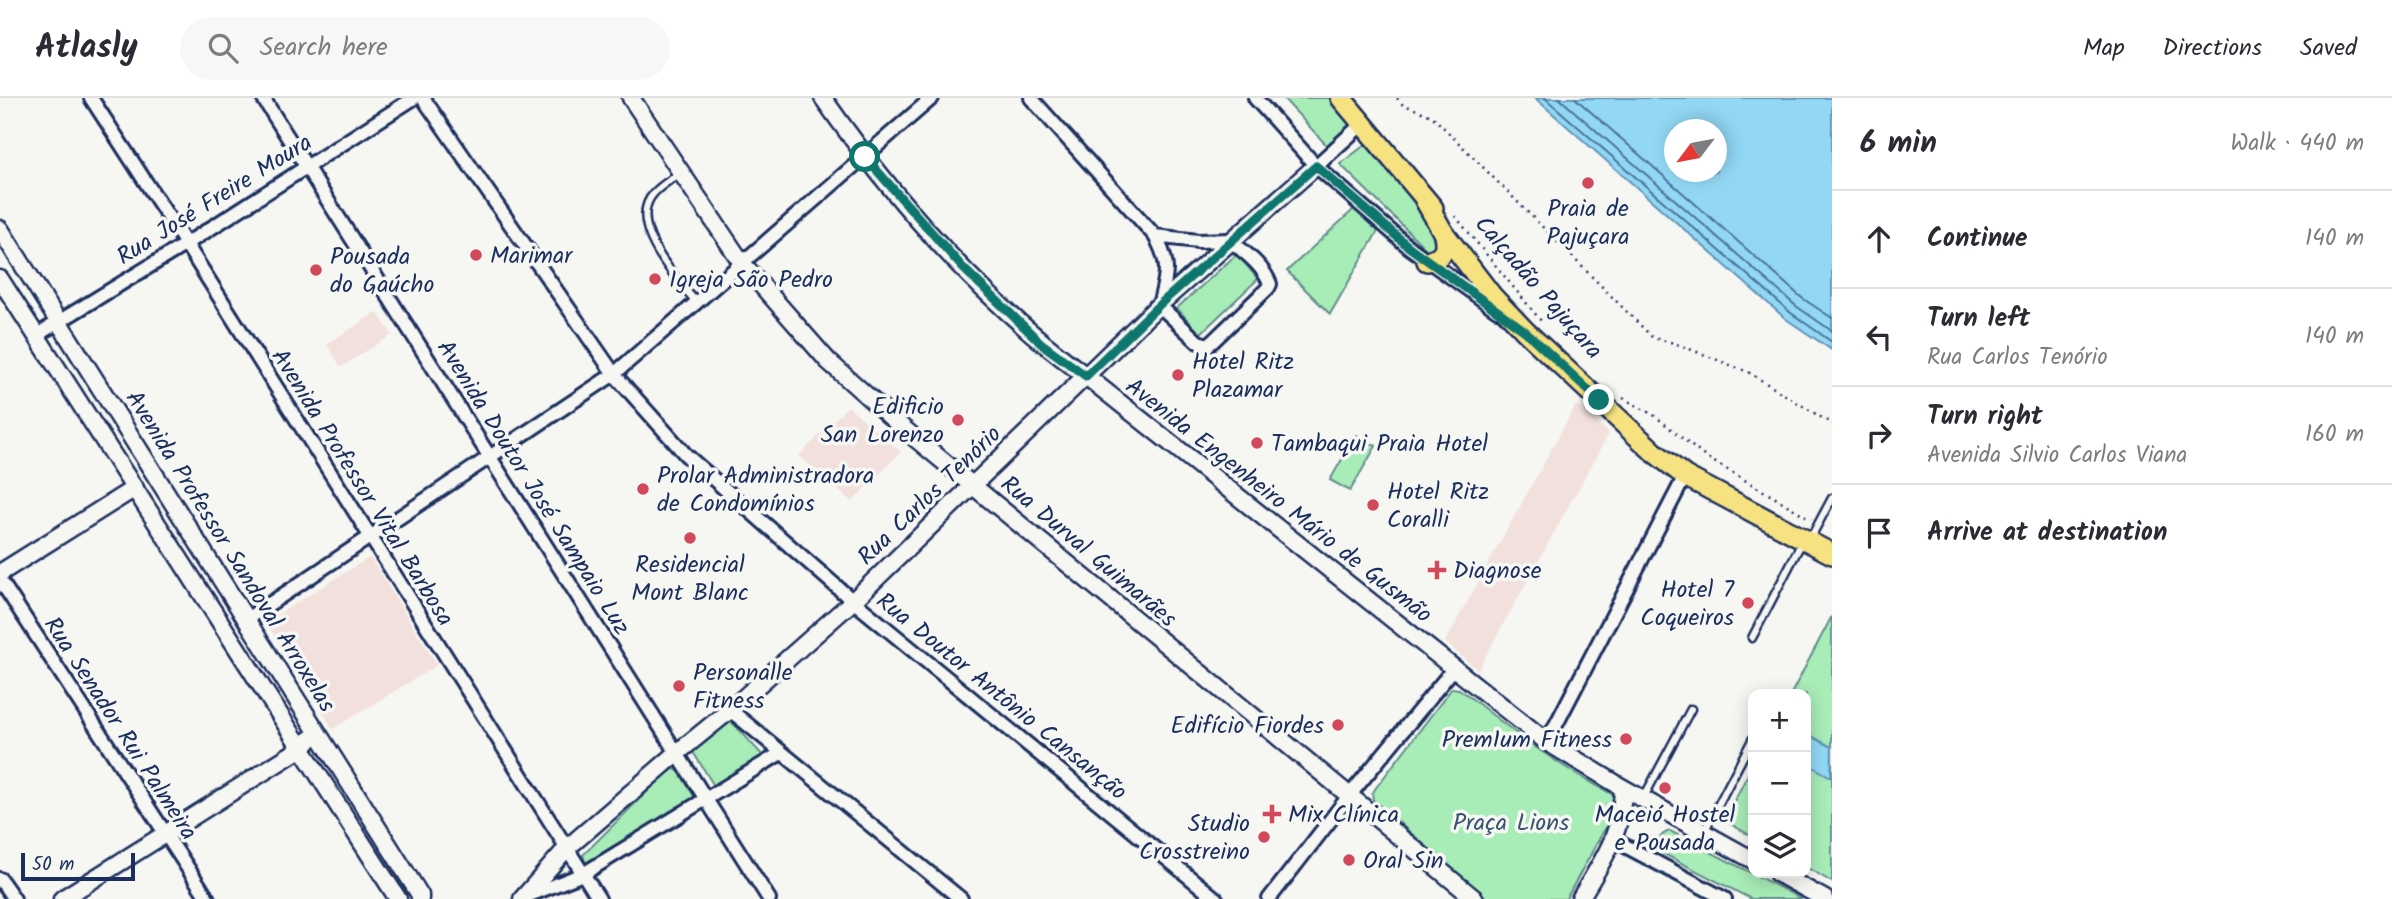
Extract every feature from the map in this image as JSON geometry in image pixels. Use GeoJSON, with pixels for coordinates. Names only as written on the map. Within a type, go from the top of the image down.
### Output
{"type":"FeatureCollection","features":[{"type":"Feature","properties":{"kind":"main road"},"geometry":{"type":"LineString","coordinates":[[1341,98],[1425,200],[1452,225],[1533,326],[1637,436],[1685,476],[1832,554]]}},
{"type":"Feature","properties":{"kind":"main road"},"geometry":{"type":"LineString","coordinates":[[1425,200],[1443,232],[1492,296],[1533,326]]}},
{"type":"Feature","properties":{"kind":"main road"},"geometry":{"type":"LineString","coordinates":[[1427,261],[1442,253],[1446,242],[1443,232]]}},
{"type":"Feature","properties":{"kind":"street","name":"Avenida Professor Vital Barbosa"},"geometry":{"type":"LineString","coordinates":[[92,98],[599,899]]}},
{"type":"Feature","properties":{"kind":"street","name":"Avenida Doutor José Sampaio Luz"},"geometry":{"type":"LineString","coordinates":[[263,98],[769,899]]}},
{"type":"Feature","properties":{"kind":"street","name":"Rua José Freire Moura"},"geometry":{"type":"LineString","coordinates":[[37,335],[186,244],[414,98]]}},
{"type":"Feature","properties":{"kind":"street","name":"Rua Doutor Antônio Cansanção"},"geometry":{"type":"LineString","coordinates":[[423,98],[614,374],[686,455],[853,601],[1216,899]]}},
{"type":"Feature","properties":{"kind":"street","name":"Rua Durval Guimarães"},"geometry":{"type":"LineString","coordinates":[[631,98],[742,263],[828,361],[904,429],[1475,899]]}},
{"type":"Feature","properties":{"kind":"street","name":"Avenida Engenheiro Mário de Gusmão"},"geometry":{"type":"LineString","coordinates":[[823,98],[865,157],[963,268],[1042,344],[1086,376],[1547,742],[1623,788],[1748,857]]}},
{"type":"Feature","properties":{"kind":"street"},"geometry":{"type":"LineString","coordinates":[[247,619],[614,374],[932,98]]}},
{"type":"Feature","properties":{"kind":"street"},"geometry":{"type":"LineString","coordinates":[[1031,98],[1155,236],[1168,264],[1159,305],[1190,335],[1203,345],[1208,345],[1265,293],[1270,284],[1260,267],[1230,240],[1188,241],[1155,236]]}},
{"type":"Feature","properties":{"kind":"street"},"geometry":{"type":"LineString","coordinates":[[1255,98],[1316,166],[1409,247],[1427,261],[1533,326]]}},
{"type":"Feature","properties":{"kind":"street","name":"Rua Carlos Tenório"},"geometry":{"type":"LineString","coordinates":[[524,897],[566,849],[853,601],[1159,305],[1362,124]]}},
{"type":"Feature","properties":{"kind":"street","name":"Avenida Professor Sandoval Arroxelas"},"geometry":{"type":"LineString","coordinates":[[0,229],[316,729],[420,899]]}},
{"type":"Feature","properties":{"kind":"street","name":"Avenida Professor Sandoval Arroxelas"},"geometry":{"type":"LineString","coordinates":[[0,279],[303,747],[398,899]]}},
{"type":"Feature","properties":{"kind":"street"},"geometry":{"type":"LineString","coordinates":[[1547,742],[1685,476]]}},
{"type":"Feature","properties":{"kind":"street"},"geometry":{"type":"LineString","coordinates":[[0,573],[135,488]]}},
{"type":"Feature","properties":{"kind":"street","name":"Rua Senador Rui Palmeira"},"geometry":{"type":"LineString","coordinates":[[0,580],[208,899]]}},
{"type":"Feature","properties":{"kind":"street"},"geometry":{"type":"LineString","coordinates":[[1269,899],[1455,667]]}},
{"type":"Feature","properties":{"kind":"street"},"geometry":{"type":"LineString","coordinates":[[730,710],[961,899]]}},
{"type":"Feature","properties":{"kind":"street"},"geometry":{"type":"LineString","coordinates":[[62,899],[303,747],[316,729]]}},
{"type":"Feature","properties":{"kind":"street","name":"Rua Carlos Tenório"},"geometry":{"type":"LineString","coordinates":[[524,897],[583,874],[781,753]]}},
{"type":"Feature","properties":{"kind":"street"},"geometry":{"type":"LineString","coordinates":[[1580,899],[1614,840],[1622,813],[1623,788]]}},
{"type":"Feature","properties":{"kind":"street"},"geometry":{"type":"LineString","coordinates":[[1614,840],[1725,899]]}},
{"type":"Feature","properties":{"kind":"street"},"geometry":{"type":"LineString","coordinates":[[1786,878],[1825,899]]}},
{"type":"Feature","properties":{"kind":"street"},"geometry":{"type":"LineString","coordinates":[[0,879],[14,899]]}},
{"type":"Feature","properties":{"kind":"lane"},"geometry":{"type":"LineString","coordinates":[[681,172],[653,193],[646,210],[647,230],[664,260],[696,302]]}},
{"type":"Feature","properties":{"kind":"lane"},"geometry":{"type":"LineString","coordinates":[[1752,638],[1832,498]]}},
{"type":"Feature","properties":{"kind":"lane"},"geometry":{"type":"LineString","coordinates":[[1643,799],[1691,709]]}},
{"type":"Feature","properties":{"kind":"lane"},"geometry":{"type":"LineString","coordinates":[[1704,833],[1748,747]]}},
{"type":"Feature","properties":{"kind":"path"},"geometry":{"type":"LineString","coordinates":[[1397,98],[1402,104],[1432,116],[1653,338],[1674,343],[1748,372],[1832,424]]}},
{"type":"Feature","properties":{"kind":"path","name":"Calçadão Pajuçara"},"geometry":{"type":"LineString","coordinates":[[1453,214],[1533,326]]}},
{"type":"Feature","properties":{"kind":"path"},"geometry":{"type":"LineString","coordinates":[[1615,393],[1655,416],[1704,456],[1817,523]]}},
{"type":"Feature","properties":{"kind":"shaded area"},"geometry":{"type":"Polygon","coordinates":[[[377,312],[392,335],[341,367],[327,344],[377,312]]]}},
{"type":"Feature","properties":{"kind":"shaded area"},"geometry":{"type":"Polygon","coordinates":[[[1576,405],[1609,433],[1478,670],[1445,642],[1576,405]]]}},
{"type":"Feature","properties":{"kind":"shaded area"},"geometry":{"type":"Polygon","coordinates":[[[848,406],[901,452],[852,502],[799,456],[848,406]]]}},
{"type":"Feature","properties":{"kind":"shaded area"},"geometry":{"type":"Polygon","coordinates":[[[370,557],[437,665],[333,729],[266,622],[370,557]]]}},
{"type":"Feature","properties":{"kind":"green space"},"geometry":{"type":"Polygon","coordinates":[[[1283,98],[1332,98],[1353,123],[1352,132],[1331,150],[1283,98]]]}},
{"type":"Feature","properties":{"kind":"green space"},"geometry":{"type":"Polygon","coordinates":[[[1365,145],[1373,148],[1444,242],[1432,255],[1340,164],[1365,145]]]}},
{"type":"Feature","properties":{"kind":"green space"},"geometry":{"type":"Polygon","coordinates":[[[1354,209],[1378,231],[1330,314],[1287,271],[1354,209]]]}},
{"type":"Feature","properties":{"kind":"green space"},"geometry":{"type":"Polygon","coordinates":[[[1237,254],[1258,279],[1200,334],[1177,308],[1237,254]]]}},
{"type":"Feature","properties":{"kind":"green space"},"geometry":{"type":"Polygon","coordinates":[[[1356,435],[1376,446],[1350,491],[1330,480],[1356,435]]]}},
{"type":"Feature","properties":{"kind":"green space"},"geometry":{"type":"Polygon","coordinates":[[[1832,616],[1832,882],[1811,870],[1811,689],[1794,689],[1832,616]]]}},
{"type":"Feature","properties":{"kind":"green space","name":"Praça Lions"},"geometry":{"type":"Polygon","coordinates":[[[1452,688],[1459,689],[1536,748],[1612,794],[1616,800],[1617,807],[1566,899],[1487,899],[1373,800],[1372,793],[1452,688]]]}},
{"type":"Feature","properties":{"kind":"green space"},"geometry":{"type":"Polygon","coordinates":[[[731,721],[766,759],[716,789],[693,752],[731,721]]]}},
{"type":"Feature","properties":{"kind":"green space"},"geometry":{"type":"Polygon","coordinates":[[[671,768],[689,781],[695,802],[591,866],[586,865],[583,855],[671,768]]]}},
{"type":"Feature","properties":{"kind":"green space"},"geometry":{"type":"Polygon","coordinates":[[[1748,774],[1748,834],[1724,820],[1748,774]]]}},
{"type":"Feature","properties":{"kind":"green space"},"geometry":{"type":"Polygon","coordinates":[[[1670,831],[1748,871],[1748,878],[1761,878],[1802,899],[1751,899],[1660,852],[1659,839],[1670,831]]]}},
{"type":"Feature","properties":{"kind":"water"},"geometry":{"type":"Polygon","coordinates":[[[1535,98],[1832,98],[1832,350],[1786,319],[1535,98]]]}},
{"type":"Feature","properties":{"kind":"water"},"geometry":{"type":"Polygon","coordinates":[[[1811,736],[1832,747],[1831,777],[1811,766],[1811,736]]]}},
{"type":"Feature","properties":{"kind":"place","name":"Praia de Pajuçara"},"geometry":{"type":"Point","coordinates":[1588,183]}},
{"type":"Feature","properties":{"kind":"place","name":"Marimar"},"geometry":{"type":"Point","coordinates":[476,255]}},
{"type":"Feature","properties":{"kind":"place","name":"Pousada do Gaúcho"},"geometry":{"type":"Point","coordinates":[316,270]}},
{"type":"Feature","properties":{"kind":"place","name":"Igreja São Pedro"},"geometry":{"type":"Point","coordinates":[655,279]}},
{"type":"Feature","properties":{"kind":"place","name":"Hotel Ritz Plazamar"},"geometry":{"type":"Point","coordinates":[1178,375]}},
{"type":"Feature","properties":{"kind":"place","name":"Edificio San Lorenzo"},"geometry":{"type":"Point","coordinates":[958,420]}},
{"type":"Feature","properties":{"kind":"place","name":"Tambaqui Praia Hotel"},"geometry":{"type":"Point","coordinates":[1257,443]}},
{"type":"Feature","properties":{"kind":"place","name":"Prolar Administradora de Condomínios"},"geometry":{"type":"Point","coordinates":[643,489]}},
{"type":"Feature","properties":{"kind":"place","name":"Hotel Ritz Coralli"},"geometry":{"type":"Point","coordinates":[1373,505]}},
{"type":"Feature","properties":{"kind":"place","name":"Residencial Mont Blanc"},"geometry":{"type":"Point","coordinates":[690,538]}},
{"type":"Feature","properties":{"kind":"place","name":"Diagnose"},"geometry":{"type":"Point","coordinates":[1437,570]}},
{"type":"Feature","properties":{"kind":"place","name":"Hotel 7 Coqueiros"},"geometry":{"type":"Point","coordinates":[1748,603]}},
{"type":"Feature","properties":{"kind":"place","name":"Personalle Fitness"},"geometry":{"type":"Point","coordinates":[679,686]}},
{"type":"Feature","properties":{"kind":"place","name":"Edifício Fiordes"},"geometry":{"type":"Point","coordinates":[1338,725]}},
{"type":"Feature","properties":{"kind":"place","name":"Prem1um Fitness"},"geometry":{"type":"Point","coordinates":[1626,739]}},
{"type":"Feature","properties":{"kind":"place","name":"Maceió Hostel e Pousada"},"geometry":{"type":"Point","coordinates":[1665,788]}},
{"type":"Feature","properties":{"kind":"place","name":"Mix Clínica"},"geometry":{"type":"Point","coordinates":[1272,814]}},
{"type":"Feature","properties":{"kind":"place","name":"Studio Crosstreino"},"geometry":{"type":"Point","coordinates":[1264,837]}},
{"type":"Feature","properties":{"kind":"place","name":"Oral Sin"},"geometry":{"type":"Point","coordinates":[1349,860]}},
{"type":"Feature","properties":{"kind":"route"},"geometry":{"type":"LineString","coordinates":[[865,157],[963,268],[1042,344],[1086,376],[1230,240],[1316,166],[1409,247],[1525,331],[1599,400]]}}]}
